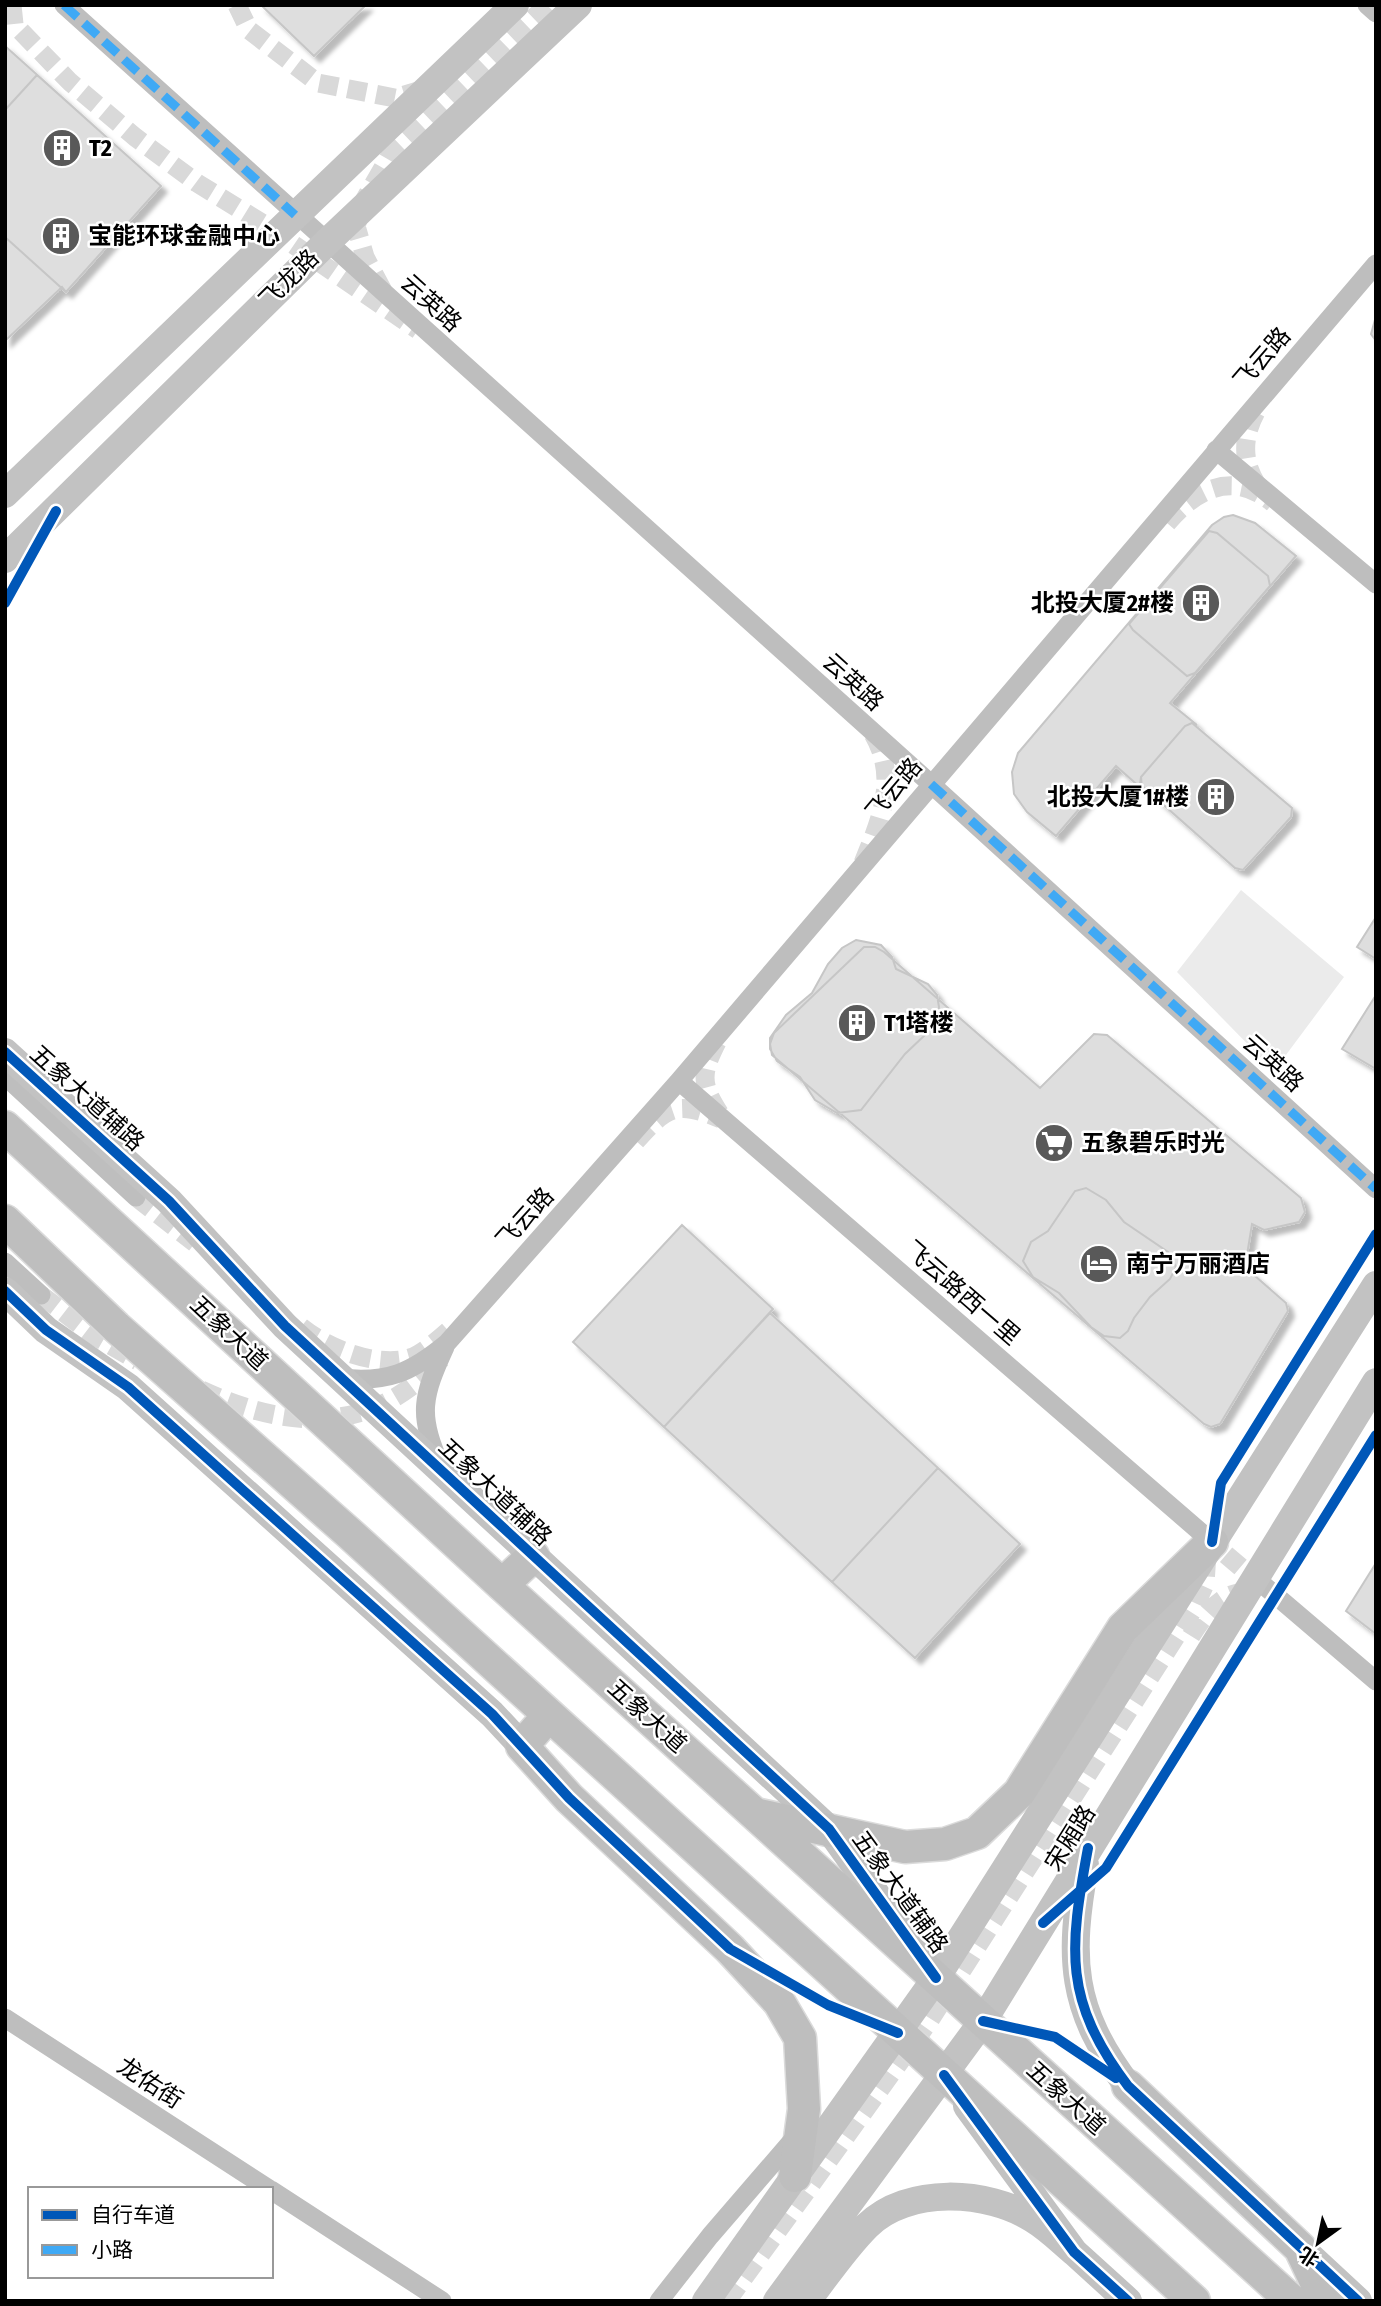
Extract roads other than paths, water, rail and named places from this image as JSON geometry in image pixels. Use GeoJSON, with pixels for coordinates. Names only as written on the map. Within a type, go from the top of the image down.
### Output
{"type":"FeatureCollection","features":[{"type":"Feature","properties":{"kind":"main road","name":"五象大道"},"geometry":{"type":"LineString","coordinates":[[5,1127],[502,1585],[1293,2301]]}},
{"type":"Feature","properties":{"kind":"main road"},"geometry":{"type":"LineString","coordinates":[[5,1221],[116,1327],[549,1715],[1194,2301]]}},
{"type":"Feature","properties":{"kind":"main road"},"geometry":{"type":"LineString","coordinates":[[755,1814],[905,1847],[945,1844],[977,1833],[1019,1793],[1123,1628],[1212,1542]]}},
{"type":"Feature","properties":{"kind":"main road"},"geometry":{"type":"LineString","coordinates":[[502,1585],[533,1556]]}},
{"type":"Feature","properties":{"kind":"main road"},"geometry":{"type":"LineString","coordinates":[[549,1715],[522,1746],[569,1798],[730,1949],[779,2003],[800,2038],[804,2109],[795,2176]]}},
{"type":"Feature","properties":{"kind":"main road"},"geometry":{"type":"LineString","coordinates":[[1128,2086],[1300,2248],[1325,2301]]}},
{"type":"Feature","properties":{"kind":"street","name":"云英路"},"geometry":{"type":"LineString","coordinates":[[64,5],[931,784],[1376,1189]]}},
{"type":"Feature","properties":{"kind":"street","name":"飞龙路"},"geometry":{"type":"LineString","coordinates":[[5,494],[514,5]]}},
{"type":"Feature","properties":{"kind":"street","name":"飞龙路"},"geometry":{"type":"LineString","coordinates":[[5,559],[326,243],[578,5]]}},
{"type":"Feature","properties":{"kind":"street"},"geometry":{"type":"LineString","coordinates":[[1367,5],[1376,13]]}},
{"type":"Feature","properties":{"kind":"street","name":"飞云路"},"geometry":{"type":"LineString","coordinates":[[341,1378],[372,1382],[401,1373],[421,1364],[447,1343],[680,1081],[1376,264]]}},
{"type":"Feature","properties":{"kind":"street"},"geometry":{"type":"LineString","coordinates":[[1216,450],[1376,584]]}},
{"type":"Feature","properties":{"kind":"street","name":"五象大道辅路"},"geometry":{"type":"LineString","coordinates":[[5,1052],[169,1201],[285,1326],[829,1829],[936,1978]]}},
{"type":"Feature","properties":{"kind":"street"},"geometry":{"type":"LineString","coordinates":[[5,1076],[136,1197]]}},
{"type":"Feature","properties":{"kind":"street","name":"飞云路西一里"},"geometry":{"type":"LineString","coordinates":[[680,1081],[1212,1542]]}},
{"type":"Feature","properties":{"kind":"street"},"geometry":{"type":"LineString","coordinates":[[5,1262],[41,1296]]}},
{"type":"Feature","properties":{"kind":"street","name":"宋厢路"},"geometry":{"type":"LineString","coordinates":[[706,2301],[936,1978],[1376,1285]]}},
{"type":"Feature","properties":{"kind":"street"},"geometry":{"type":"LineString","coordinates":[[5,1291],[46,1330],[128,1387],[492,1714],[522,1746]]}},
{"type":"Feature","properties":{"kind":"street","name":"飞云路"},"geometry":{"type":"LineString","coordinates":[[444,1473],[426,1435],[424,1401],[447,1343]]}},
{"type":"Feature","properties":{"kind":"street","name":"宋厢路"},"geometry":{"type":"LineString","coordinates":[[776,2301],[983,2021],[1376,1382]]}},
{"type":"Feature","properties":{"kind":"street"},"geometry":{"type":"LineString","coordinates":[[1254,1577],[1376,1681]]}},
{"type":"Feature","properties":{"kind":"street"},"geometry":{"type":"LineString","coordinates":[[1088,1848],[1076,1916],[1073,1956],[1083,2008],[1103,2053],[1128,2086]]}},
{"type":"Feature","properties":{"kind":"street","name":"龙佑街"},"geometry":{"type":"LineString","coordinates":[[5,2018],[265,2187]]}},
{"type":"Feature","properties":{"kind":"street"},"geometry":{"type":"LineString","coordinates":[[944,2076],[1074,2252]]}},
{"type":"Feature","properties":{"kind":"street"},"geometry":{"type":"LineString","coordinates":[[659,2301],[710,2236],[802,2130],[849,2102]]}},
{"type":"Feature","properties":{"kind":"street","name":"龙佑街"},"geometry":{"type":"LineString","coordinates":[[273,2192],[442,2301]]}},
{"type":"Feature","properties":{"kind":"street"},"geometry":{"type":"LineString","coordinates":[[807,2301],[869,2224],[908,2202],[941,2195],[971,2197],[1032,2218],[1128,2301]]}},
{"type":"Feature","properties":{"kind":"street"},"geometry":{"type":"LineString","coordinates":[[1300,2248],[1358,2301]]}},
{"type":"Feature","properties":{"kind":"tunnel"},"geometry":{"type":"LineString","coordinates":[[12,5],[14,24],[70,82],[135,137],[197,183],[262,223],[418,330]]}},
{"type":"Feature","properties":{"kind":"tunnel"},"geometry":{"type":"LineString","coordinates":[[237,5],[249,30],[318,83],[395,98],[424,89]]}},
{"type":"Feature","properties":{"kind":"tunnel"},"geometry":{"type":"LineString","coordinates":[[383,291],[365,257],[356,226],[365,199],[391,154],[547,5]]}},
{"type":"Feature","properties":{"kind":"tunnel"},"geometry":{"type":"LineString","coordinates":[[1257,485],[1248,465],[1246,445],[1250,425],[1260,405]]}},
{"type":"Feature","properties":{"kind":"tunnel"},"geometry":{"type":"LineString","coordinates":[[1167,523],[1190,501],[1216,488],[1244,487],[1273,503]]}},
{"type":"Feature","properties":{"kind":"tunnel"},"geometry":{"type":"LineString","coordinates":[[863,863],[881,812],[886,779],[879,746],[870,729]]}},
{"type":"Feature","properties":{"kind":"tunnel"},"geometry":{"type":"LineString","coordinates":[[717,1042],[708,1062],[705,1078],[709,1094],[720,1114]]}},
{"type":"Feature","properties":{"kind":"tunnel"},"geometry":{"type":"LineString","coordinates":[[636,1141],[657,1120],[674,1110],[694,1110],[721,1119]]}},
{"type":"Feature","properties":{"kind":"tunnel"},"geometry":{"type":"LineString","coordinates":[[136,1197],[195,1243]]}},
{"type":"Feature","properties":{"kind":"tunnel"},"geometry":{"type":"LineString","coordinates":[[41,1295],[93,1335],[138,1361]]}},
{"type":"Feature","properties":{"kind":"tunnel"},"geometry":{"type":"LineString","coordinates":[[301,1327],[324,1342],[352,1354],[397,1360],[421,1353],[455,1325]]}},
{"type":"Feature","properties":{"kind":"tunnel"},"geometry":{"type":"LineString","coordinates":[[201,1390],[266,1413],[297,1418],[328,1418],[358,1413],[387,1402],[414,1384],[441,1359]]}},
{"type":"Feature","properties":{"kind":"tunnel"},"geometry":{"type":"LineString","coordinates":[[1204,1536],[1264,1587]]}},
{"type":"Feature","properties":{"kind":"tunnel"},"geometry":{"type":"LineString","coordinates":[[727,2301],[930,2020],[1193,1610],[1205,1584],[1207,1553]]}},
{"type":"Feature","properties":{"kind":"tunnel"},"geometry":{"type":"LineString","coordinates":[[1191,1636],[1202,1620],[1223,1599],[1240,1592],[1250,1592]]}},
{"type":"Feature","properties":{"kind":"place","name":"T2"},"geometry":{"type":"Point","coordinates":[62,148]}},
{"type":"Feature","properties":{"kind":"place","name":"宝能环球金融中心"},"geometry":{"type":"Point","coordinates":[61,236]}},
{"type":"Feature","properties":{"kind":"place","name":"北投大厦2#楼"},"geometry":{"type":"Point","coordinates":[1201,603]}},
{"type":"Feature","properties":{"kind":"place","name":"北投大厦1#楼"},"geometry":{"type":"Point","coordinates":[1216,797]}},
{"type":"Feature","properties":{"kind":"place","name":"T1塔楼"},"geometry":{"type":"Point","coordinates":[857,1023]}},
{"type":"Feature","properties":{"kind":"place","name":"五象碧乐时光"},"geometry":{"type":"Point","coordinates":[1054,1143]}},
{"type":"Feature","properties":{"kind":"place","name":"南宁万丽酒店"},"geometry":{"type":"Point","coordinates":[1099,1264]}}]}
